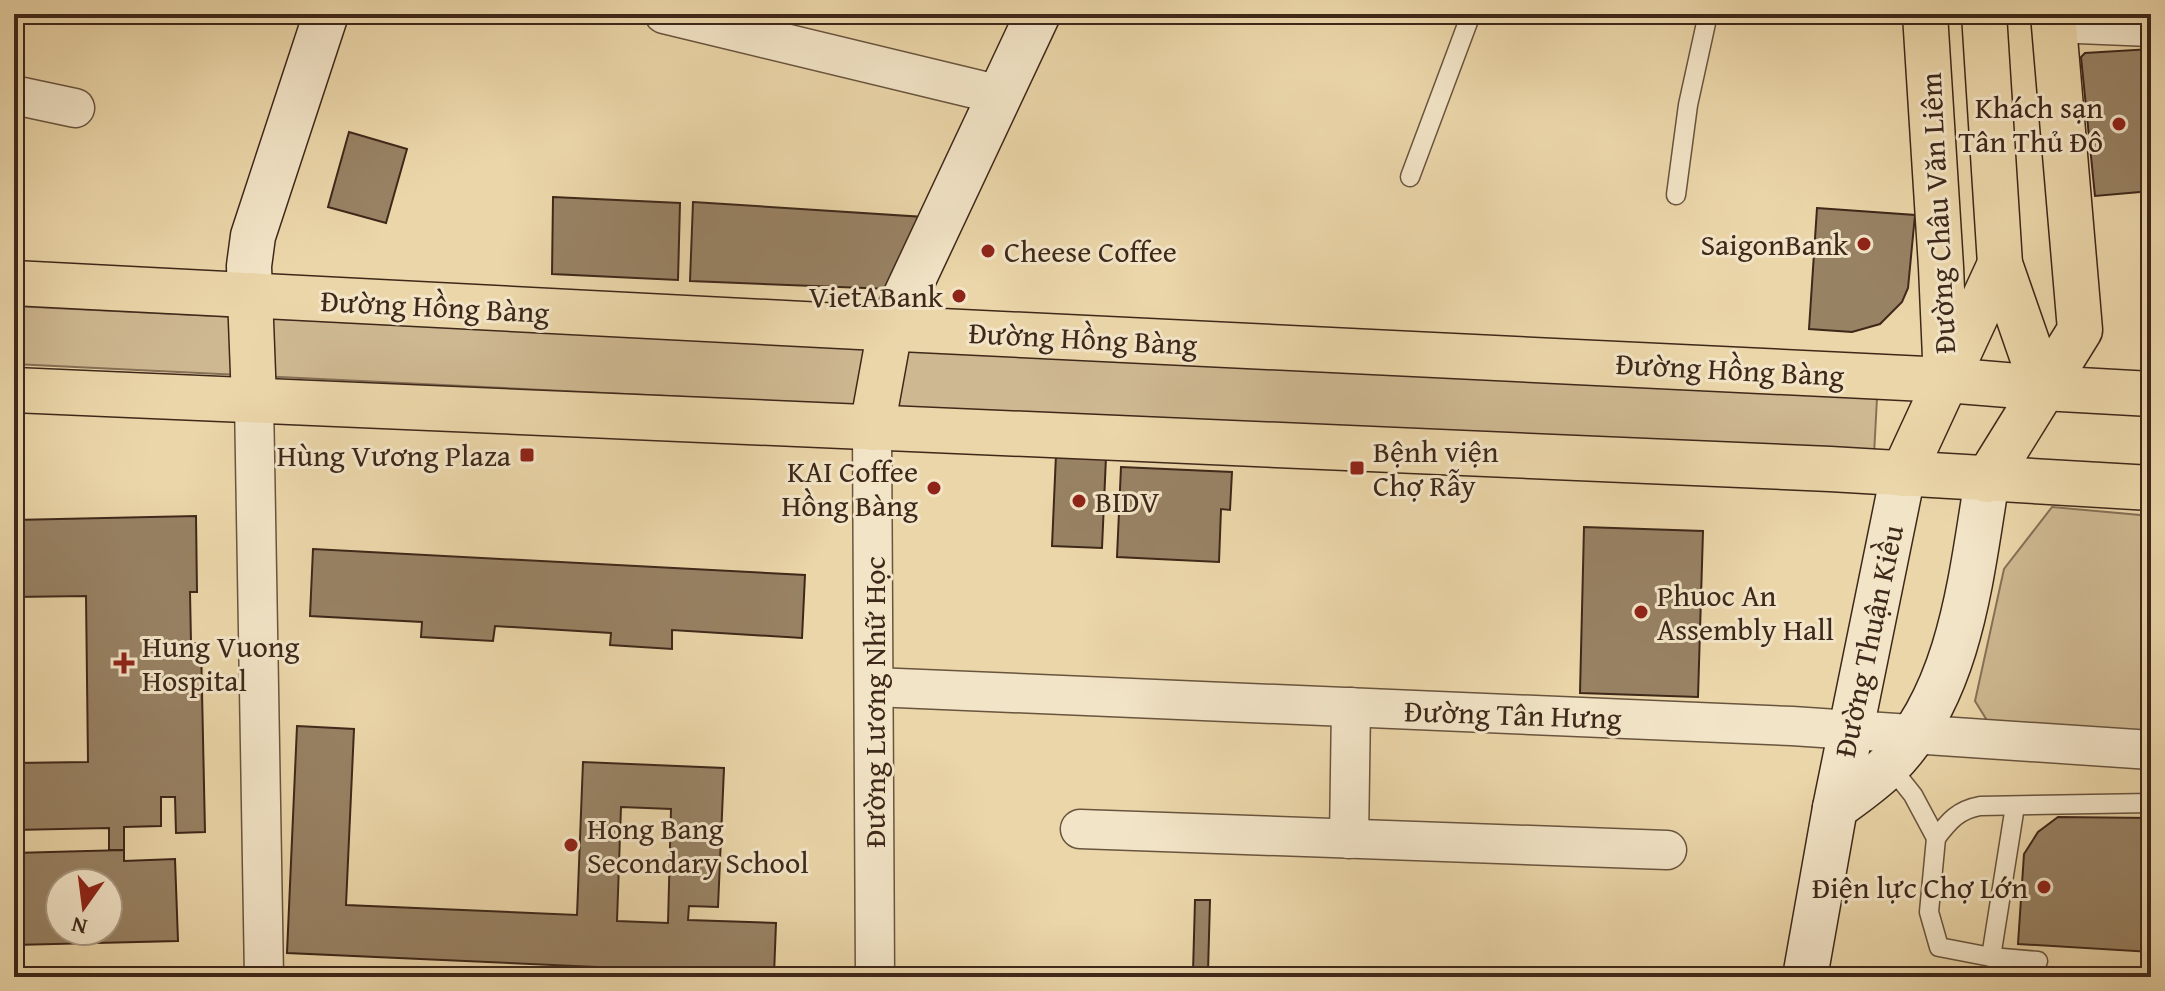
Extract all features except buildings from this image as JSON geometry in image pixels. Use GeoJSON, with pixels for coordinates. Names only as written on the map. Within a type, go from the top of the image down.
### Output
{"type":"FeatureCollection","features":[{"type":"Feature","properties":{"kind":"main road"},"geometry":{"type":"LineString","coordinates":[[254,400],[249,266],[253,236],[326,14]]}},
{"type":"Feature","properties":{"kind":"main road"},"geometry":{"type":"LineString","coordinates":[[872,428],[890,329],[1038,14]]}},
{"type":"Feature","properties":{"kind":"main road"},"geometry":{"type":"LineString","coordinates":[[1920,15],[2054,18],[2080,330],[1987,480]]}},
{"type":"Feature","properties":{"kind":"main road","name":"Đường Châu Văn Liêm"},"geometry":{"type":"LineString","coordinates":[[1920,15],[1941,267],[1946,380]]}},
{"type":"Feature","properties":{"kind":"main road","name":"Đường Châu Văn Liêm"},"geometry":{"type":"LineString","coordinates":[[1984,17],[2000,264],[2043,388]]}},
{"type":"Feature","properties":{"kind":"main road","name":"Đường Châu Văn Liêm"},"geometry":{"type":"LineString","coordinates":[[1946,380],[2000,264]]}},
{"type":"Feature","properties":{"kind":"main road","name":"Đường Hồng Bàng"},"geometry":{"type":"LineString","coordinates":[[14,283],[1946,380],[2151,394]]}},
{"type":"Feature","properties":{"kind":"main road"},"geometry":{"type":"LineString","coordinates":[[1903,474],[1946,380]]}},
{"type":"Feature","properties":{"kind":"main road"},"geometry":{"type":"LineString","coordinates":[[14,390],[1903,474],[2151,488]]}},
{"type":"Feature","properties":{"kind":"main road","name":"Đường Thuận Kiều"},"geometry":{"type":"LineString","coordinates":[[1805,977],[1850,729],[1903,474]]}},
{"type":"Feature","properties":{"kind":"main road","name":"Đường Thuận Kiều"},"geometry":{"type":"LineString","coordinates":[[1835,808],[1901,749],[1937,692],[1966,602],[1987,480]]}},
{"type":"Feature","properties":{"kind":"street"},"geometry":{"type":"LineString","coordinates":[[667,14],[1000,95]]}},
{"type":"Feature","properties":{"kind":"street"},"geometry":{"type":"LineString","coordinates":[[2054,18],[2151,27]]}},
{"type":"Feature","properties":{"kind":"street"},"geometry":{"type":"LineString","coordinates":[[14,95],[75,108]]}},
{"type":"Feature","properties":{"kind":"street"},"geometry":{"type":"LineString","coordinates":[[254,400],[264,977]]}},
{"type":"Feature","properties":{"kind":"street","name":"Đường Lương Nhữ Học"},"geometry":{"type":"LineString","coordinates":[[872,428],[875,977]]}},
{"type":"Feature","properties":{"kind":"street","name":"Đường Tân Hưng"},"geometry":{"type":"LineString","coordinates":[[874,687],[1850,729],[1901,749],[2151,750]]}},
{"type":"Feature","properties":{"kind":"street"},"geometry":{"type":"LineString","coordinates":[[1349,839],[1351,707]]}},
{"type":"Feature","properties":{"kind":"street"},"geometry":{"type":"LineString","coordinates":[[1080,829],[1667,850]]}},
{"type":"Feature","properties":{"kind":"lane"},"geometry":{"type":"LineString","coordinates":[[1410,177],[1471,14]]}},
{"type":"Feature","properties":{"kind":"lane"},"geometry":{"type":"LineString","coordinates":[[1676,195],[1688,105],[1708,14]]}},
{"type":"Feature","properties":{"kind":"lane"},"geometry":{"type":"LineString","coordinates":[[1901,749],[1913,795],[1936,838]]}},
{"type":"Feature","properties":{"kind":"lane"},"geometry":{"type":"LineString","coordinates":[[2038,961],[1991,957],[1939,947],[1929,912],[1936,838],[1952,817],[1964,809],[1980,806],[2151,803]]}},
{"type":"Feature","properties":{"kind":"lane"},"geometry":{"type":"LineString","coordinates":[[1991,957],[2015,806]]}},
{"type":"Feature","properties":{"kind":"shaded area"},"geometry":{"type":"Polygon","coordinates":[[[14,306],[1877,398],[1874,455],[14,364],[14,306]]]}},
{"type":"Feature","properties":{"kind":"shaded area"},"geometry":{"type":"Polygon","coordinates":[[[2052,507],[2151,516],[2151,733],[1988,722],[1975,701],[2004,569],[2052,507]]]}},
{"type":"Feature","properties":{"kind":"place","name":"Khách sạn Tân Thủ Đô"},"geometry":{"type":"Point","coordinates":[2119,124]}},
{"type":"Feature","properties":{"kind":"place","name":"SaigonBank"},"geometry":{"type":"Point","coordinates":[1864,244]}},
{"type":"Feature","properties":{"kind":"place","name":"Cheese Coffee"},"geometry":{"type":"Point","coordinates":[988,251]}},
{"type":"Feature","properties":{"kind":"place","name":"VietABank"},"geometry":{"type":"Point","coordinates":[959,296]}},
{"type":"Feature","properties":{"kind":"place","name":"Hùng Vương Plaza"},"geometry":{"type":"Point","coordinates":[527,455]}},
{"type":"Feature","properties":{"kind":"place","name":"Bệnh viện Chợ Rẫy"},"geometry":{"type":"Point","coordinates":[1357,468]}},
{"type":"Feature","properties":{"kind":"place","name":"KAI Coffee Hồng Bàng"},"geometry":{"type":"Point","coordinates":[934,488]}},
{"type":"Feature","properties":{"kind":"place","name":"BIDV"},"geometry":{"type":"Point","coordinates":[1079,501]}},
{"type":"Feature","properties":{"kind":"place","name":"Phuoc An Assembly Hall"},"geometry":{"type":"Point","coordinates":[1641,612]}},
{"type":"Feature","properties":{"kind":"place","name":"Hung Vuong Hospital"},"geometry":{"type":"Point","coordinates":[124,663]}},
{"type":"Feature","properties":{"kind":"place","name":"Hong Bang Secondary School"},"geometry":{"type":"Point","coordinates":[571,845]}},
{"type":"Feature","properties":{"kind":"place","name":"Điện lực Chợ Lớn"},"geometry":{"type":"Point","coordinates":[2044,887]}}]}
